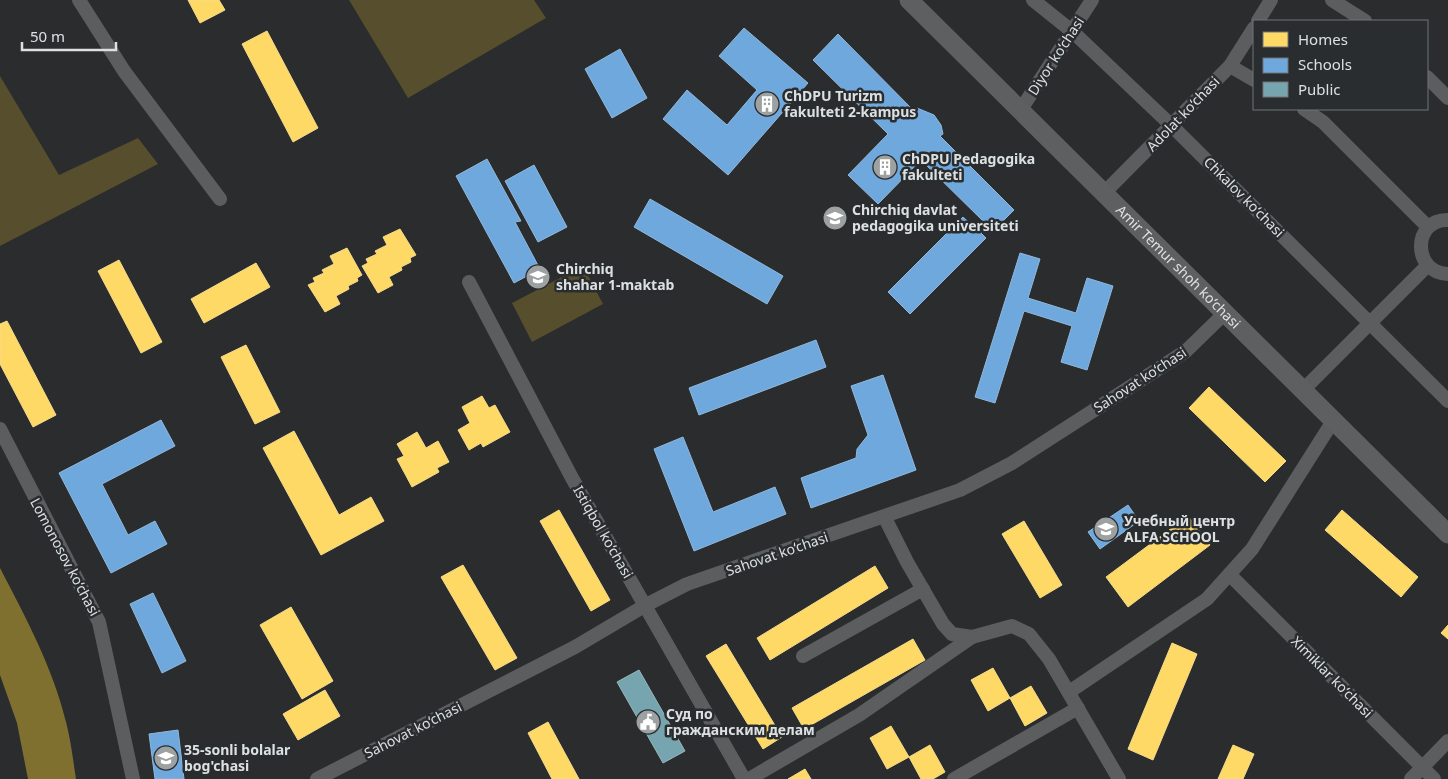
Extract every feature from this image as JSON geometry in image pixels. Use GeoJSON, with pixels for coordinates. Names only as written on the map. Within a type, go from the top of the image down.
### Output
{"type":"FeatureCollection","features":[{"type":"Feature","properties":{"kind":"main road","name":"Amir Temur shoh ko‘chasi"},"geometry":{"type":"LineString","coordinates":[[908,0],[1448,534]]}},
{"type":"Feature","properties":{"kind":"street"},"geometry":{"type":"LineString","coordinates":[[80,0],[124,71],[220,199]]}},
{"type":"Feature","properties":{"kind":"street","name":"Chkalov ko‘chasi"},"geometry":{"type":"LineString","coordinates":[[1033,0],[1073,32],[1172,126],[1371,322],[1448,401]]}},
{"type":"Feature","properties":{"kind":"street","name":"Diyor ko‘chasi"},"geometry":{"type":"LineString","coordinates":[[1020,111],[1092,0]]}},
{"type":"Feature","properties":{"kind":"street"},"geometry":{"type":"LineString","coordinates":[[1259,20],[1271,0]]}},
{"type":"Feature","properties":{"kind":"street"},"geometry":{"type":"LineString","coordinates":[[1332,0],[1363,20]]}},
{"type":"Feature","properties":{"kind":"street","name":"Adolat ko‘chasi"},"geometry":{"type":"LineString","coordinates":[[1104,193],[1230,66],[1253,30]]}},
{"type":"Feature","properties":{"kind":"street"},"geometry":{"type":"LineString","coordinates":[[1230,66],[1253,79]]}},
{"type":"Feature","properties":{"kind":"street"},"geometry":{"type":"LineString","coordinates":[[1428,78],[1448,98]]}},
{"type":"Feature","properties":{"kind":"street"},"geometry":{"type":"LineString","coordinates":[[1305,110],[1323,122],[1428,227]]}},
{"type":"Feature","properties":{"kind":"street"},"geometry":{"type":"LineString","coordinates":[[1448,220],[1435,222],[1428,227],[1420,242],[1423,259],[1428,266],[1434,271],[1448,274]]}},
{"type":"Feature","properties":{"kind":"street"},"geometry":{"type":"LineString","coordinates":[[1302,391],[1428,266]]}},
{"type":"Feature","properties":{"kind":"street","name":"Istiqbol ko‘chasi"},"geometry":{"type":"LineString","coordinates":[[469,282],[572,478],[744,779]]}},
{"type":"Feature","properties":{"kind":"street","name":"Sahovat ko‘chasi"},"geometry":{"type":"LineString","coordinates":[[317,779],[574,647],[646,605],[687,584],[884,518],[960,490],[1012,463],[1186,351],[1224,314]]}},
{"type":"Feature","properties":{"kind":"street"},"geometry":{"type":"LineString","coordinates":[[1069,692],[1207,599],[1252,549],[1333,422]]}},
{"type":"Feature","properties":{"kind":"street","name":"Lomonosov ko‘chasi"},"geometry":{"type":"LineString","coordinates":[[0,429],[99,622],[133,779]]}},
{"type":"Feature","properties":{"kind":"street"},"geometry":{"type":"LineString","coordinates":[[884,518],[947,630],[958,637],[972,637],[1012,626],[1036,642],[1069,692],[1119,779]]}},
{"type":"Feature","properties":{"kind":"street","name":"Ximiklar ko‘chasi"},"geometry":{"type":"LineString","coordinates":[[1230,575],[1434,779]]}},
{"type":"Feature","properties":{"kind":"street"},"geometry":{"type":"LineString","coordinates":[[803,656],[923,589]]}},
{"type":"Feature","properties":{"kind":"street"},"geometry":{"type":"LineString","coordinates":[[750,779],[859,715],[972,637]]}},
{"type":"Feature","properties":{"kind":"street"},"geometry":{"type":"LineString","coordinates":[[954,779],[1078,708]]}},
{"type":"Feature","properties":{"kind":"street"},"geometry":{"type":"LineString","coordinates":[[1411,779],[1448,741]]}},
{"type":"Feature","properties":{"kind":"shaded area"},"geometry":{"type":"Polygon","coordinates":[[[349,0],[534,0],[546,18],[408,98],[349,0]]]}},
{"type":"Feature","properties":{"kind":"shaded area"},"geometry":{"type":"Polygon","coordinates":[[[0,76],[59,175],[138,138],[158,164],[0,246],[0,76]]]}},
{"type":"Feature","properties":{"kind":"shaded area"},"geometry":{"type":"Polygon","coordinates":[[[583,266],[603,304],[532,342],[512,303],[583,266]]]}},
{"type":"Feature","properties":{"kind":"shaded area"},"geometry":{"type":"Polygon","coordinates":[[[0,568],[38,644],[54,682],[68,729],[76,779],[28,779],[17,723],[0,675],[0,568]]]}},
{"type":"Feature","properties":{"kind":"building: Homes"},"geometry":{"type":"Polygon","coordinates":[[[188,0],[219,0],[225,10],[200,23],[188,0]]]}},
{"type":"Feature","properties":{"kind":"building: Homes"},"geometry":{"type":"Polygon","coordinates":[[[267,31],[318,128],[293,142],[242,44],[267,31]]]}},
{"type":"Feature","properties":{"kind":"building: Homes"},"geometry":{"type":"Polygon","coordinates":[[[400,229],[416,255],[410,258],[411,262],[401,267],[402,270],[389,277],[393,285],[378,293],[362,266],[368,263],[366,259],[377,254],[375,251],[387,245],[383,237],[400,229]]]}},
{"type":"Feature","properties":{"kind":"building: Homes"},"geometry":{"type":"Polygon","coordinates":[[[347,248],[362,275],[357,278],[358,281],[348,286],[349,289],[336,296],[340,304],[325,312],[308,285],[315,282],[313,278],[324,273],[322,270],[334,264],[330,256],[347,248]]]}},
{"type":"Feature","properties":{"kind":"building: Homes"},"geometry":{"type":"Polygon","coordinates":[[[119,260],[162,342],[141,353],[98,271],[119,260]]]}},
{"type":"Feature","properties":{"kind":"building: Homes"},"geometry":{"type":"Polygon","coordinates":[[[256,263],[270,287],[204,323],[191,299],[256,263]]]}},
{"type":"Feature","properties":{"kind":"building: Homes"},"geometry":{"type":"Polygon","coordinates":[[[7,321],[56,415],[33,427],[0,364],[0,324],[7,321]]]}},
{"type":"Feature","properties":{"kind":"building: Homes"},"geometry":{"type":"Polygon","coordinates":[[[246,345],[280,412],[255,424],[221,357],[246,345]]]}},
{"type":"Feature","properties":{"kind":"building: Homes"},"geometry":{"type":"Polygon","coordinates":[[[1209,387],[1286,461],[1265,482],[1189,408],[1209,387]]]}},
{"type":"Feature","properties":{"kind":"building: Homes"},"geometry":{"type":"Polygon","coordinates":[[[482,396],[489,408],[495,405],[510,432],[483,447],[481,443],[469,450],[458,430],[470,423],[462,407],[482,396]]]}},
{"type":"Feature","properties":{"kind":"building: Homes"},"geometry":{"type":"Polygon","coordinates":[[[294,431],[339,515],[371,497],[384,521],[321,555],[263,448],[294,431]]]}},
{"type":"Feature","properties":{"kind":"building: Homes"},"geometry":{"type":"Polygon","coordinates":[[[417,432],[426,448],[438,441],[449,462],[437,468],[439,472],[412,487],[397,459],[404,456],[397,444],[417,432]]]}},
{"type":"Feature","properties":{"kind":"building: Homes"},"geometry":{"type":"Polygon","coordinates":[[[559,510],[610,600],[591,611],[540,521],[559,510]]]}},
{"type":"Feature","properties":{"kind":"building: Homes"},"geometry":{"type":"Polygon","coordinates":[[[1342,510],[1418,577],[1401,597],[1325,530],[1342,510]]]}},
{"type":"Feature","properties":{"kind":"building: Homes"},"geometry":{"type":"Polygon","coordinates":[[[1188,516],[1210,545],[1128,607],[1106,577],[1188,516]]]}},
{"type":"Feature","properties":{"kind":"building: Homes"},"geometry":{"type":"Polygon","coordinates":[[[1024,521],[1062,585],[1040,598],[1002,534],[1024,521]]]}},
{"type":"Feature","properties":{"kind":"building: Homes"},"geometry":{"type":"Polygon","coordinates":[[[463,565],[517,658],[495,670],[441,577],[463,565]]]}},
{"type":"Feature","properties":{"kind":"building: Homes"},"geometry":{"type":"Polygon","coordinates":[[[875,566],[888,588],[770,660],[757,638],[875,566]]]}},
{"type":"Feature","properties":{"kind":"building: Homes"},"geometry":{"type":"Polygon","coordinates":[[[291,607],[333,681],[302,699],[260,625],[291,607]]]}},
{"type":"Feature","properties":{"kind":"building: Homes"},"geometry":{"type":"Polygon","coordinates":[[[1448,625],[1448,639],[1441,633],[1448,625]]]}},
{"type":"Feature","properties":{"kind":"building: Homes"},"geometry":{"type":"Polygon","coordinates":[[[913,639],[925,660],[804,729],[792,708],[913,639]]]}},
{"type":"Feature","properties":{"kind":"building: Homes"},"geometry":{"type":"Polygon","coordinates":[[[1172,643],[1197,654],[1153,760],[1128,749],[1172,643]]]}},
{"type":"Feature","properties":{"kind":"building: Homes"},"geometry":{"type":"Polygon","coordinates":[[[726,644],[782,737],[763,749],[706,656],[726,644]]]}},
{"type":"Feature","properties":{"kind":"building: Homes"},"geometry":{"type":"Polygon","coordinates":[[[993,668],[1010,698],[988,711],[971,680],[993,668]]]}},
{"type":"Feature","properties":{"kind":"building: Homes"},"geometry":{"type":"Polygon","coordinates":[[[1031,686],[1047,713],[1025,726],[1010,698],[1031,686]]]}},
{"type":"Feature","properties":{"kind":"building: Homes"},"geometry":{"type":"Polygon","coordinates":[[[325,690],[340,716],[298,740],[283,714],[325,690]]]}},
{"type":"Feature","properties":{"kind":"building: Homes"},"geometry":{"type":"Polygon","coordinates":[[[548,722],[579,779],[552,779],[528,733],[548,722]]]}},
{"type":"Feature","properties":{"kind":"building: Homes"},"geometry":{"type":"Polygon","coordinates":[[[891,726],[909,757],[887,769],[870,738],[891,726]]]}},
{"type":"Feature","properties":{"kind":"building: Homes"},"geometry":{"type":"Polygon","coordinates":[[[930,745],[945,772],[933,779],[921,779],[909,757],[930,745]]]}},
{"type":"Feature","properties":{"kind":"building: Homes"},"geometry":{"type":"Polygon","coordinates":[[[1233,745],[1254,754],[1243,779],[1218,779],[1233,745]]]}},
{"type":"Feature","properties":{"kind":"building: Homes"},"geometry":{"type":"Polygon","coordinates":[[[805,769],[811,779],[788,779],[805,769]]]}},
{"type":"Feature","properties":{"kind":"building: Schools","name":"ChDPU Turizm fakulteti 2-kampus"},"geometry":{"type":"Polygon","coordinates":[[[744,28],[808,83],[728,175],[663,119],[687,90],[727,125],[757,90],[719,56],[744,28]]]}},
{"type":"Feature","properties":{"kind":"building: Schools","name":"ChDPU Pedagogika fakulteti"},"geometry":{"type":"Polygon","coordinates":[[[838,34],[914,111],[917,108],[934,115],[941,125],[943,134],[940,136],[1014,210],[994,230],[988,226],[981,233],[986,238],[910,314],[888,292],[963,217],[978,231],[985,223],[921,160],[878,204],[848,175],[888,134],[813,60],[838,34]]]}},
{"type":"Feature","properties":{"kind":"building: Schools"},"geometry":{"type":"Polygon","coordinates":[[[620,49],[647,98],[612,118],[585,69],[620,49]]]}},
{"type":"Feature","properties":{"kind":"building: Schools"},"geometry":{"type":"Polygon","coordinates":[[[487,159],[521,221],[515,222],[540,269],[514,283],[456,176],[487,159]]]}},
{"type":"Feature","properties":{"kind":"building: Schools"},"geometry":{"type":"Polygon","coordinates":[[[534,165],[567,227],[538,242],[505,181],[534,165]]]}},
{"type":"Feature","properties":{"kind":"building: Schools"},"geometry":{"type":"Polygon","coordinates":[[[650,199],[783,276],[767,304],[634,227],[650,199]]]}},
{"type":"Feature","properties":{"kind":"building: Schools"},"geometry":{"type":"Polygon","coordinates":[[[1020,253],[1040,259],[1028,298],[1076,313],[1087,278],[1113,286],[1087,370],[1061,362],[1072,326],[1024,311],[995,403],[975,397],[1020,253]]]}},
{"type":"Feature","properties":{"kind":"building: Schools"},"geometry":{"type":"Polygon","coordinates":[[[816,340],[826,367],[699,415],[689,388],[816,340]]]}},
{"type":"Feature","properties":{"kind":"building: Schools"},"geometry":{"type":"Polygon","coordinates":[[[883,375],[916,470],[811,508],[801,478],[856,458],[857,449],[868,435],[851,386],[883,375]]]}},
{"type":"Feature","properties":{"kind":"building: Schools"},"geometry":{"type":"Polygon","coordinates":[[[161,420],[175,446],[102,484],[128,535],[155,521],[167,544],[111,573],[59,473],[161,420]]]}},
{"type":"Feature","properties":{"kind":"building: Schools"},"geometry":{"type":"Polygon","coordinates":[[[683,437],[713,512],[775,487],[786,514],[694,551],[654,449],[683,437]]]}},
{"type":"Feature","properties":{"kind":"building: Schools"},"geometry":{"type":"Polygon","coordinates":[[[1128,505],[1139,521],[1100,549],[1088,532],[1128,505]]]}},
{"type":"Feature","properties":{"kind":"building: Schools"},"geometry":{"type":"Polygon","coordinates":[[[153,593],[186,661],[162,673],[130,604],[153,593]]]}},
{"type":"Feature","properties":{"kind":"building: Schools"},"geometry":{"type":"Polygon","coordinates":[[[178,730],[184,779],[155,779],[149,734],[178,730]]]}},
{"type":"Feature","properties":{"kind":"building: Public"},"geometry":{"type":"Polygon","coordinates":[[[639,670],[685,751],[663,763],[617,682],[639,670]]]}},
{"type":"Feature","properties":{"kind":"place","name":"ChDPU Turizm fakulteti 2-kampus"},"geometry":{"type":"Point","coordinates":[767,104]}},
{"type":"Feature","properties":{"kind":"place","name":"ChDPU Pedagogika fakulteti"},"geometry":{"type":"Point","coordinates":[885,167]}},
{"type":"Feature","properties":{"kind":"place","name":"Chirchiq davlat pedagogika universiteti"},"geometry":{"type":"Point","coordinates":[835,218]}},
{"type":"Feature","properties":{"kind":"place","name":"Chirchiq shahar 1-maktab"},"geometry":{"type":"Point","coordinates":[538,277]}},
{"type":"Feature","properties":{"kind":"place","name":"Учебный центр ALFA SCHOOL"},"geometry":{"type":"Point","coordinates":[1106,529]}},
{"type":"Feature","properties":{"kind":"place","name":"Суд по гражданским делам"},"geometry":{"type":"Point","coordinates":[648,722]}},
{"type":"Feature","properties":{"kind":"place","name":"35-sonli bolalar bog'chasi"},"geometry":{"type":"Point","coordinates":[166,758]}}]}
